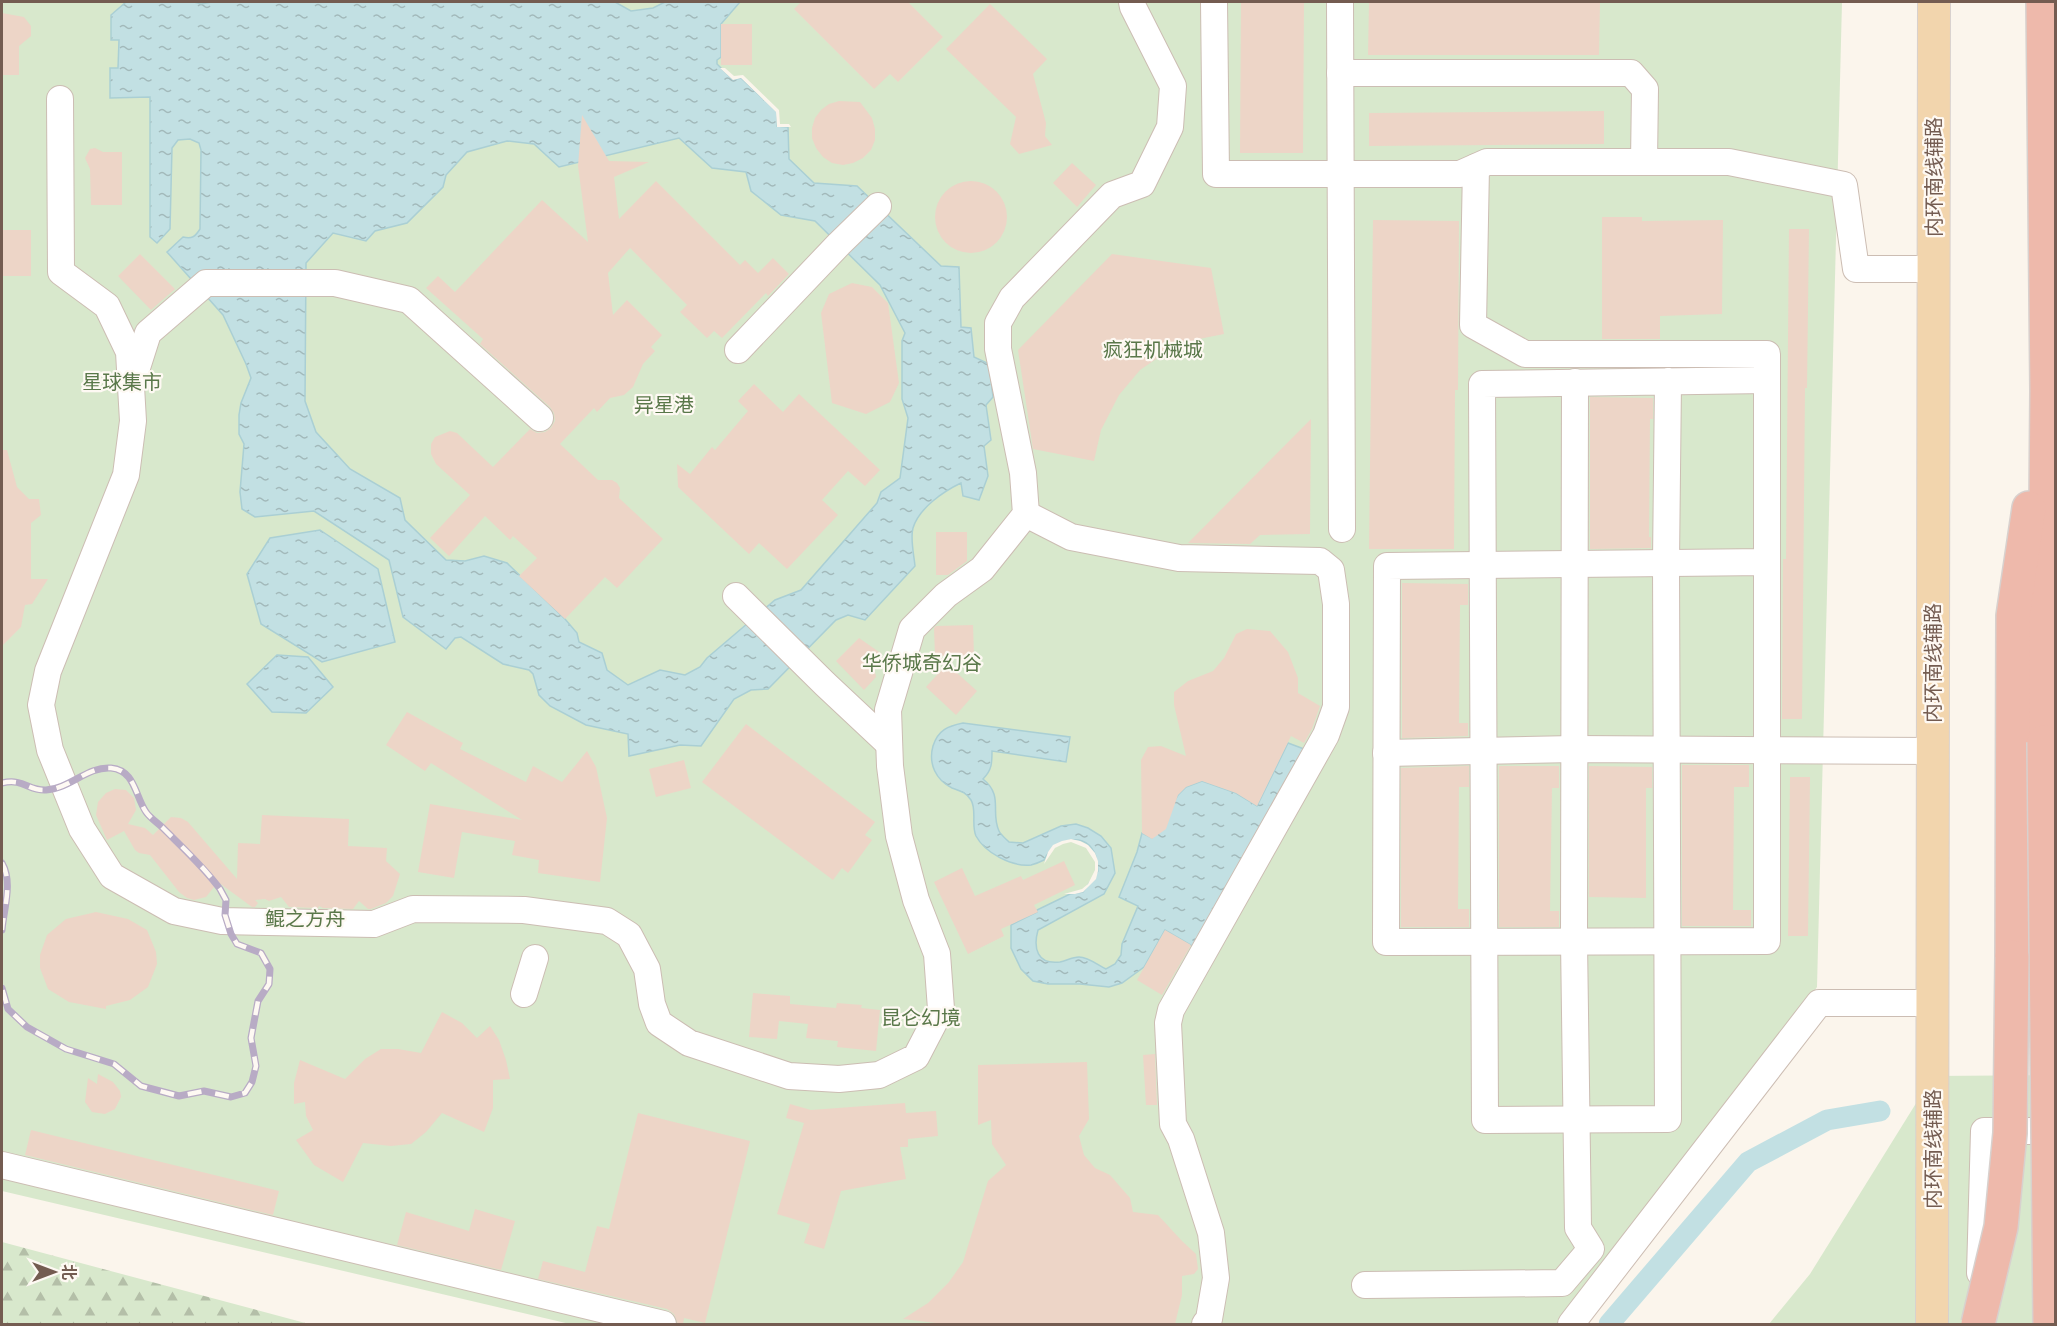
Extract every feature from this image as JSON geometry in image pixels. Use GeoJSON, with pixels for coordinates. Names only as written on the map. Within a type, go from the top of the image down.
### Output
{"type":"FeatureCollection","features":[{"type":"Feature","properties":{"kind":"highway"},"geometry":{"type":"LineString","coordinates":[[2043,2],[2047,391],[2044,742],[2050,1324]]}},
{"type":"Feature","properties":{"kind":"highway"},"geometry":{"type":"LineString","coordinates":[[1978,1324],[2001,1227],[2010,1133],[2013,616],[2047,391]]}},
{"type":"Feature","properties":{"kind":"main road","name":"内环南线辅路"},"geometry":{"type":"LineString","coordinates":[[1932,1324],[1934,2]]}},
{"type":"Feature","properties":{"kind":"main road"},"geometry":{"type":"LineString","coordinates":[[1933,1232],[1947,1324]]}},
{"type":"Feature","properties":{"kind":"street"},"geometry":{"type":"LineString","coordinates":[[60,99],[61,272],[107,306],[129,352],[133,421],[126,475],[48,671],[41,705],[51,750],[82,829],[112,876],[174,911],[233,922],[374,924],[412,909],[524,910],[607,921],[629,934],[647,969],[652,1004],[659,1023],[689,1043],[789,1076],[839,1079],[879,1075],[916,1057],[941,1009],[937,954],[916,900],[898,836],[890,766],[888,710],[912,629],[946,595],[982,570],[1026,514],[1023,473],[998,349],[998,323],[1012,298],[1112,195],[1142,184],[1170,127],[1173,86],[1148,39],[1132,2]]}},
{"type":"Feature","properties":{"kind":"street"},"geometry":{"type":"LineString","coordinates":[[1214,2],[1216,174],[1460,174],[1486,162],[1729,162],[1844,185],[1856,269],[1934,269]]}},
{"type":"Feature","properties":{"kind":"street"},"geometry":{"type":"LineString","coordinates":[[1340,2],[1342,530]]}},
{"type":"Feature","properties":{"kind":"street"},"geometry":{"type":"LineString","coordinates":[[1340,73],[1631,73],[1645,89],[1644,162]]}},
{"type":"Feature","properties":{"kind":"street"},"geometry":{"type":"LineString","coordinates":[[1476,167],[1473,325],[1525,354],[1767,354],[1767,380],[1767,562],[1767,940],[1386,942],[1387,566],[1767,562]]}},
{"type":"Feature","properties":{"kind":"street"},"geometry":{"type":"LineString","coordinates":[[738,350],[878,206]]}},
{"type":"Feature","properties":{"kind":"street"},"geometry":{"type":"LineString","coordinates":[[131,387],[148,333],[206,283],[335,284],[409,300],[540,418]]}},
{"type":"Feature","properties":{"kind":"street"},"geometry":{"type":"LineString","coordinates":[[1668,381],[1666,749],[1668,1119],[1485,1120],[1482,384],[1575,382],[1668,381],[1767,380]]}},
{"type":"Feature","properties":{"kind":"street"},"geometry":{"type":"LineString","coordinates":[[1365,1285],[1562,1283],[1591,1249],[1578,1228],[1574,941],[1575,382]]}},
{"type":"Feature","properties":{"kind":"street"},"geometry":{"type":"LineString","coordinates":[[1026,514],[1071,537],[1179,558],[1320,561],[1331,570],[1336,604],[1336,707],[1326,735],[1171,1010],[1168,1023],[1173,1124],[1181,1139],[1211,1233],[1215,1278],[1209,1319],[1205,1324]]}},
{"type":"Feature","properties":{"kind":"street"},"geometry":{"type":"LineString","coordinates":[[736,596],[889,744]]}},
{"type":"Feature","properties":{"kind":"street"},"geometry":{"type":"LineString","coordinates":[[1386,753],[1574,749],[1933,751]]}},
{"type":"Feature","properties":{"kind":"street"},"geometry":{"type":"LineString","coordinates":[[524,994],[534,958]]}},
{"type":"Feature","properties":{"kind":"street"},"geometry":{"type":"LineString","coordinates":[[1571,1324],[1819,1003],[1933,1003]]}},
{"type":"Feature","properties":{"kind":"street"},"geometry":{"type":"LineString","coordinates":[[1978,1324],[1984,1131],[2055,1131]]}},
{"type":"Feature","properties":{"kind":"street"},"geometry":{"type":"LineString","coordinates":[[2,1165],[663,1324]]}},
{"type":"Feature","properties":{"kind":"green space","name":"华侨城奇幻谷"},"geometry":{"type":"Polygon","coordinates":[[[2,2],[1842,2],[1817,987],[1587,1324],[570,1324],[2,1191],[2,2]]]}},
{"type":"Feature","properties":{"kind":"green space"},"geometry":{"type":"Polygon","coordinates":[[[2055,1075],[2055,1324],[1769,1324],[1810,1274],[1933,1076],[2055,1075]]]}},
{"type":"Feature","properties":{"kind":"green space"},"geometry":{"type":"Polygon","coordinates":[[[2,1242],[309,1324],[2,1324],[2,1242]]]}},
{"type":"Feature","properties":{"kind":"water"},"geometry":{"type":"Polygon","coordinates":[[[126,2],[194,2],[201,4],[212,2],[615,2],[631,11],[653,8],[665,2],[740,2],[721,24],[721,57],[717,60],[717,64],[733,80],[741,78],[777,112],[777,126],[788,127],[789,159],[814,183],[857,186],[941,266],[959,267],[961,327],[971,328],[974,357],[989,364],[993,397],[986,405],[991,440],[984,446],[988,476],[979,500],[963,496],[961,483],[926,507],[916,521],[912,532],[915,566],[865,620],[848,615],[836,620],[768,689],[751,690],[734,699],[701,746],[680,745],[629,756],[628,734],[586,725],[550,706],[539,695],[533,674],[529,670],[503,664],[461,637],[455,638],[446,649],[403,617],[389,560],[314,511],[255,517],[242,509],[240,492],[244,444],[239,434],[239,415],[251,378],[223,315],[167,252],[183,237],[193,237],[200,229],[201,150],[199,143],[190,139],[178,140],[172,148],[170,229],[157,243],[150,237],[150,97],[110,98],[110,68],[118,68],[119,40],[111,40],[111,15],[126,2]],[[679,138],[559,167],[534,144],[507,141],[467,152],[446,175],[443,187],[407,223],[375,231],[366,241],[333,233],[306,263],[305,401],[316,432],[350,469],[400,498],[405,520],[446,560],[465,561],[484,556],[507,563],[565,619],[577,633],[579,642],[602,653],[607,670],[628,685],[660,670],[685,675],[700,667],[707,658],[775,600],[801,590],[877,503],[881,492],[900,478],[908,418],[902,399],[902,341],[905,333],[880,285],[815,221],[781,215],[751,191],[746,172],[712,168],[679,138]]]}},
{"type":"Feature","properties":{"kind":"water"},"geometry":{"type":"Polygon","coordinates":[[[320,530],[378,569],[395,642],[322,662],[261,624],[247,574],[270,538],[320,530]]]}},
{"type":"Feature","properties":{"kind":"water"},"geometry":{"type":"Polygon","coordinates":[[[277,655],[308,657],[333,687],[306,713],[272,712],[247,684],[277,655]]]}},
{"type":"Feature","properties":{"kind":"water"},"geometry":{"type":"Polygon","coordinates":[[[963,723],[1070,737],[1066,762],[992,751],[991,766],[983,779],[989,785],[995,798],[999,831],[1009,842],[1023,843],[1061,826],[1076,824],[1101,836],[1111,848],[1115,873],[1104,894],[1038,930],[1036,943],[1038,954],[1046,961],[1060,962],[1082,957],[1106,969],[1115,964],[1121,955],[1122,944],[1138,906],[1119,897],[1142,833],[1152,838],[1178,795],[1186,787],[1202,781],[1236,793],[1257,806],[1288,743],[1304,749],[1199,950],[1165,930],[1144,967],[1122,983],[1109,987],[1048,984],[1033,981],[1021,969],[1011,948],[1011,925],[1070,894],[1083,892],[1098,871],[1096,856],[1089,845],[1075,840],[1060,843],[1044,860],[1024,865],[1000,858],[980,842],[975,832],[974,808],[971,800],[965,793],[942,781],[935,771],[932,759],[933,746],[941,732],[948,727],[963,723]]]}},
{"type":"Feature","properties":{"kind":"pier"},"geometry":{"type":"Polygon","coordinates":[[[720,68],[725,68],[734,76],[743,75],[779,110],[780,124],[789,124],[791,127],[777,127],[776,112],[741,78],[733,80],[720,68]]]}},
{"type":"Feature","properties":{"kind":"pier"},"geometry":{"type":"Polygon","coordinates":[[[1071,839],[1088,845],[1095,853],[1098,871],[1096,879],[1083,892],[1064,894],[1082,889],[1088,884],[1095,870],[1095,862],[1086,848],[1071,842],[1055,848],[1044,864],[1053,845],[1071,839]]]}},
{"type":"Feature","properties":{"kind":"building"},"geometry":{"type":"Polygon","coordinates":[[[801,2],[908,2],[943,37],[898,82],[890,74],[874,89],[794,9],[801,2]]]}},
{"type":"Feature","properties":{"kind":"building"},"geometry":{"type":"Polygon","coordinates":[[[1241,2],[1304,2],[1303,153],[1240,153],[1241,2]]]}},
{"type":"Feature","properties":{"kind":"building"},"geometry":{"type":"Polygon","coordinates":[[[1369,2],[1600,2],[1599,55],[1368,55],[1369,2]]]}},
{"type":"Feature","properties":{"kind":"building"},"geometry":{"type":"Polygon","coordinates":[[[990,4],[1047,59],[1033,74],[1046,123],[1045,136],[1052,145],[1019,154],[1010,144],[1016,117],[946,49],[990,4]]]}},
{"type":"Feature","properties":{"kind":"building"},"geometry":{"type":"Polygon","coordinates":[[[2,13],[24,17],[31,26],[31,36],[19,46],[19,75],[2,75],[2,13]]]}},
{"type":"Feature","properties":{"kind":"building"},"geometry":{"type":"Polygon","coordinates":[[[721,24],[752,24],[752,65],[721,65],[721,24]]]}},
{"type":"Feature","properties":{"kind":"building"},"geometry":{"type":"Polygon","coordinates":[[[839,101],[860,102],[872,118],[875,129],[875,140],[871,150],[863,158],[843,165],[832,163],[823,157],[812,138],[815,118],[829,104],[839,101]]]}},
{"type":"Feature","properties":{"kind":"building"},"geometry":{"type":"Polygon","coordinates":[[[1604,111],[1604,144],[1369,146],[1369,113],[1604,111]]]}},
{"type":"Feature","properties":{"kind":"building"},"geometry":{"type":"Polygon","coordinates":[[[582,115],[609,161],[649,162],[614,177],[619,219],[656,181],[740,265],[745,260],[758,273],[773,258],[789,274],[768,296],[766,293],[722,338],[714,331],[707,338],[680,312],[687,305],[630,248],[608,273],[613,315],[627,300],[662,335],[651,347],[655,351],[643,364],[633,387],[624,395],[610,398],[597,412],[594,408],[560,444],[598,480],[612,480],[617,483],[620,488],[619,498],[663,539],[617,588],[605,577],[565,619],[519,576],[537,558],[513,536],[510,540],[485,516],[449,556],[430,538],[470,495],[436,464],[431,454],[431,444],[435,437],[450,431],[457,433],[493,467],[530,429],[537,433],[545,432],[555,421],[550,407],[480,344],[483,339],[426,288],[438,276],[455,292],[542,200],[588,242],[578,166],[582,115]]]}},
{"type":"Feature","properties":{"kind":"building"},"geometry":{"type":"Polygon","coordinates":[[[95,148],[103,152],[122,152],[122,205],[91,205],[90,169],[85,158],[90,149],[95,148]]]}},
{"type":"Feature","properties":{"kind":"building"},"geometry":{"type":"Polygon","coordinates":[[[1072,163],[1096,185],[1077,207],[1053,183],[1072,163]]]}},
{"type":"Feature","properties":{"kind":"building"},"geometry":{"type":"Polygon","coordinates":[[[978,181],[997,191],[1005,203],[1007,217],[1005,231],[997,243],[985,251],[964,253],[945,243],[937,231],[935,210],[945,191],[957,183],[978,181]]]}},
{"type":"Feature","properties":{"kind":"building"},"geometry":{"type":"Polygon","coordinates":[[[1602,217],[1642,217],[1642,221],[1723,220],[1722,314],[1660,316],[1660,339],[1602,339],[1602,217]]]}},
{"type":"Feature","properties":{"kind":"building"},"geometry":{"type":"Polygon","coordinates":[[[1373,220],[1459,221],[1454,549],[1369,549],[1373,220]]]}},
{"type":"Feature","properties":{"kind":"building"},"geometry":{"type":"Polygon","coordinates":[[[1789,229],[1809,229],[1802,719],[1782,719],[1789,229]]]}},
{"type":"Feature","properties":{"kind":"building"},"geometry":{"type":"Polygon","coordinates":[[[2,230],[31,230],[31,276],[2,276],[2,230]]]}},
{"type":"Feature","properties":{"kind":"building"},"geometry":{"type":"Polygon","coordinates":[[[140,254],[175,289],[151,310],[118,276],[140,254]]]}},
{"type":"Feature","properties":{"kind":"building"},"geometry":{"type":"Polygon","coordinates":[[[1112,254],[1211,268],[1224,334],[1194,340],[1165,353],[1140,370],[1119,395],[1101,430],[1094,461],[1033,449],[1018,350],[1112,254]]]}},
{"type":"Feature","properties":{"kind":"building"},"geometry":{"type":"Polygon","coordinates":[[[852,283],[872,287],[888,303],[899,383],[890,402],[866,414],[832,403],[821,313],[829,294],[852,283]]]}},
{"type":"Feature","properties":{"kind":"building"},"geometry":{"type":"Polygon","coordinates":[[[754,384],[783,412],[799,394],[880,470],[865,486],[848,471],[822,500],[838,515],[787,569],[759,543],[749,554],[678,487],[677,464],[690,474],[712,447],[715,450],[748,411],[738,401],[754,384]]]}},
{"type":"Feature","properties":{"kind":"building"},"geometry":{"type":"Polygon","coordinates":[[[1590,397],[1653,398],[1653,419],[1650,419],[1649,537],[1651,537],[1651,548],[1590,549],[1590,397]]]}},
{"type":"Feature","properties":{"kind":"building"},"geometry":{"type":"Polygon","coordinates":[[[1311,419],[1310,534],[1260,535],[1250,544],[1188,543],[1311,419]]]}},
{"type":"Feature","properties":{"kind":"building"},"geometry":{"type":"Polygon","coordinates":[[[2,450],[7,450],[17,487],[29,499],[39,499],[41,515],[31,523],[31,579],[48,579],[32,604],[25,605],[21,627],[2,646],[2,450]]]}},
{"type":"Feature","properties":{"kind":"building"},"geometry":{"type":"Polygon","coordinates":[[[936,532],[967,532],[967,561],[948,575],[936,575],[936,532]]]}},
{"type":"Feature","properties":{"kind":"building"},"geometry":{"type":"Polygon","coordinates":[[[1402,583],[1468,584],[1468,605],[1460,605],[1459,723],[1468,723],[1468,736],[1402,738],[1402,583]]]}},
{"type":"Feature","properties":{"kind":"building"},"geometry":{"type":"Polygon","coordinates":[[[973,625],[974,656],[935,656],[934,628],[936,626],[973,625]]]}},
{"type":"Feature","properties":{"kind":"building"},"geometry":{"type":"Polygon","coordinates":[[[1247,629],[1270,631],[1288,652],[1298,678],[1298,693],[1320,706],[1312,729],[1304,743],[1291,736],[1257,806],[1236,793],[1202,781],[1186,787],[1178,795],[1166,829],[1152,839],[1142,833],[1141,760],[1148,747],[1161,746],[1186,756],[1174,705],[1174,692],[1188,681],[1213,671],[1224,658],[1236,634],[1247,629]]]}},
{"type":"Feature","properties":{"kind":"building"},"geometry":{"type":"Polygon","coordinates":[[[859,638],[882,654],[874,667],[876,677],[864,690],[836,661],[859,638]]]}},
{"type":"Feature","properties":{"kind":"building"},"geometry":{"type":"Polygon","coordinates":[[[947,664],[977,691],[956,715],[926,687],[947,664]]]}},
{"type":"Feature","properties":{"kind":"building"},"geometry":{"type":"Polygon","coordinates":[[[407,712],[463,743],[460,749],[526,782],[533,766],[562,782],[587,751],[596,767],[607,818],[600,882],[538,873],[539,860],[512,855],[515,841],[462,832],[454,878],[418,872],[430,804],[522,820],[431,763],[425,771],[386,745],[407,712]]]}},
{"type":"Feature","properties":{"kind":"building"},"geometry":{"type":"Polygon","coordinates":[[[746,724],[875,822],[865,835],[872,840],[848,873],[842,868],[833,880],[702,782],[746,724]]]}},
{"type":"Feature","properties":{"kind":"building"},"geometry":{"type":"Polygon","coordinates":[[[684,760],[691,788],[656,797],[649,769],[684,760]]]}},
{"type":"Feature","properties":{"kind":"building"},"geometry":{"type":"Polygon","coordinates":[[[1682,765],[1749,765],[1749,787],[1734,787],[1733,910],[1751,910],[1751,926],[1682,926],[1682,765]]]}},
{"type":"Feature","properties":{"kind":"building"},"geometry":{"type":"Polygon","coordinates":[[[1469,766],[1469,787],[1459,787],[1458,909],[1469,909],[1469,927],[1401,927],[1401,768],[1469,766]]]}},
{"type":"Feature","properties":{"kind":"building"},"geometry":{"type":"Polygon","coordinates":[[[1499,766],[1559,766],[1559,788],[1552,788],[1550,911],[1559,911],[1559,927],[1499,927],[1499,766]]]}},
{"type":"Feature","properties":{"kind":"building"},"geometry":{"type":"Polygon","coordinates":[[[1589,766],[1652,767],[1652,788],[1646,788],[1646,898],[1589,897],[1589,766]]]}},
{"type":"Feature","properties":{"kind":"building"},"geometry":{"type":"Polygon","coordinates":[[[1790,777],[1810,777],[1808,936],[1788,936],[1790,777]]]}},
{"type":"Feature","properties":{"kind":"building"},"geometry":{"type":"Polygon","coordinates":[[[115,789],[126,790],[134,798],[136,810],[128,824],[145,828],[153,835],[171,817],[181,818],[188,822],[237,879],[238,843],[260,844],[262,815],[349,819],[348,846],[387,848],[386,861],[400,874],[393,896],[386,903],[371,909],[359,901],[353,909],[319,906],[318,908],[289,907],[281,897],[269,901],[255,900],[258,903],[252,907],[218,882],[206,897],[194,900],[187,898],[179,892],[150,855],[135,850],[124,831],[107,840],[96,815],[98,802],[106,793],[115,789]]]}},
{"type":"Feature","properties":{"kind":"building"},"geometry":{"type":"Polygon","coordinates":[[[1064,861],[1075,885],[1034,905],[1038,912],[1001,929],[1004,936],[968,954],[934,882],[962,868],[975,896],[1021,876],[1023,880],[1064,861]]]}},
{"type":"Feature","properties":{"kind":"building"},"geometry":{"type":"Polygon","coordinates":[[[96,912],[128,919],[147,930],[156,952],[157,964],[148,987],[130,1000],[106,1006],[106,1009],[69,1002],[48,989],[40,968],[40,955],[47,935],[66,919],[96,912]]]}},
{"type":"Feature","properties":{"kind":"building"},"geometry":{"type":"Polygon","coordinates":[[[1165,930],[1191,945],[1162,995],[1137,980],[1165,930]]]}},
{"type":"Feature","properties":{"kind":"building"},"geometry":{"type":"Polygon","coordinates":[[[753,993],[790,996],[790,1004],[836,1008],[837,1003],[862,1005],[861,1008],[880,1010],[876,1051],[837,1047],[838,1041],[806,1038],[808,1024],[779,1021],[777,1039],[749,1037],[753,993]]]}},
{"type":"Feature","properties":{"kind":"building"},"geometry":{"type":"Polygon","coordinates":[[[442,1012],[462,1023],[477,1038],[490,1026],[499,1040],[506,1060],[510,1079],[493,1080],[493,1108],[484,1132],[442,1113],[426,1132],[411,1144],[391,1146],[363,1143],[343,1182],[314,1165],[296,1140],[313,1130],[306,1116],[305,1102],[294,1104],[294,1083],[300,1060],[345,1079],[365,1059],[381,1049],[421,1053],[442,1012]]]}},
{"type":"Feature","properties":{"kind":"building"},"geometry":{"type":"Polygon","coordinates":[[[1155,1054],[1157,1105],[1146,1105],[1143,1055],[1155,1054]]]}},
{"type":"Feature","properties":{"kind":"building"},"geometry":{"type":"Polygon","coordinates":[[[1087,1062],[1089,1119],[1079,1136],[1084,1155],[1095,1168],[1110,1175],[1130,1198],[1133,1212],[1158,1215],[1196,1254],[1198,1269],[1194,1274],[1182,1276],[1182,1295],[1175,1324],[944,1324],[903,1319],[928,1303],[949,1282],[963,1262],[988,1181],[1006,1165],[992,1144],[991,1120],[978,1125],[978,1065],[1087,1062]]]}},
{"type":"Feature","properties":{"kind":"building"},"geometry":{"type":"Polygon","coordinates":[[[98,1074],[113,1082],[120,1091],[121,1097],[115,1109],[105,1114],[92,1112],[85,1102],[88,1078],[97,1084],[98,1074]]]}},
{"type":"Feature","properties":{"kind":"building"},"geometry":{"type":"Polygon","coordinates":[[[905,1103],[906,1113],[936,1111],[938,1136],[908,1139],[908,1147],[900,1147],[906,1179],[841,1191],[824,1249],[804,1243],[810,1224],[777,1214],[804,1123],[786,1118],[790,1104],[811,1110],[905,1103]]]}},
{"type":"Feature","properties":{"kind":"building"},"geometry":{"type":"Polygon","coordinates":[[[638,1113],[750,1141],[705,1323],[684,1318],[683,1324],[678,1324],[674,1314],[667,1309],[538,1279],[543,1261],[585,1272],[597,1226],[609,1229],[638,1113]]]}},
{"type":"Feature","properties":{"kind":"building"},"geometry":{"type":"Polygon","coordinates":[[[31,1130],[279,1191],[273,1215],[25,1155],[31,1130]]]}},
{"type":"Feature","properties":{"kind":"building"},"geometry":{"type":"Polygon","coordinates":[[[475,1209],[515,1221],[501,1270],[397,1245],[406,1212],[469,1231],[475,1209]]]}},
{"type":"Feature","properties":{"kind":"waterway"},"geometry":{"type":"LineString","coordinates":[[1609,1324],[1748,1162],[1827,1120],[1880,1111]]}},
{"type":"Feature","properties":{"kind":"railway"},"geometry":{"type":"LineString","coordinates":[[2,783],[16,782],[35,789],[46,790],[63,786],[94,770],[103,768],[125,773],[148,814],[193,857],[220,889],[226,900],[225,915],[237,944],[261,953],[270,969],[269,984],[258,1001],[251,1038],[256,1066],[252,1082],[245,1093],[231,1097],[204,1091],[179,1096],[141,1086],[114,1064],[66,1049],[27,1027],[8,1009],[2,988]]}},
{"type":"Feature","properties":{"kind":"railway"},"geometry":{"type":"LineString","coordinates":[[2,863],[7,878],[2,930]]}},
{"type":"Feature","properties":{"kind":"park label","name":"疯狂机械城"},"geometry":{"type":"Point","coordinates":[1153,350]}},
{"type":"Feature","properties":{"kind":"park label","name":"星球集市"},"geometry":{"type":"Point","coordinates":[122,382]}},
{"type":"Feature","properties":{"kind":"park label","name":"异星港"},"geometry":{"type":"Point","coordinates":[664,405]}},
{"type":"Feature","properties":{"kind":"park label","name":"鲲之方舟"},"geometry":{"type":"Point","coordinates":[305,919]}},
{"type":"Feature","properties":{"kind":"park label","name":"昆仑幻境"},"geometry":{"type":"Point","coordinates":[921,1018]}}]}
